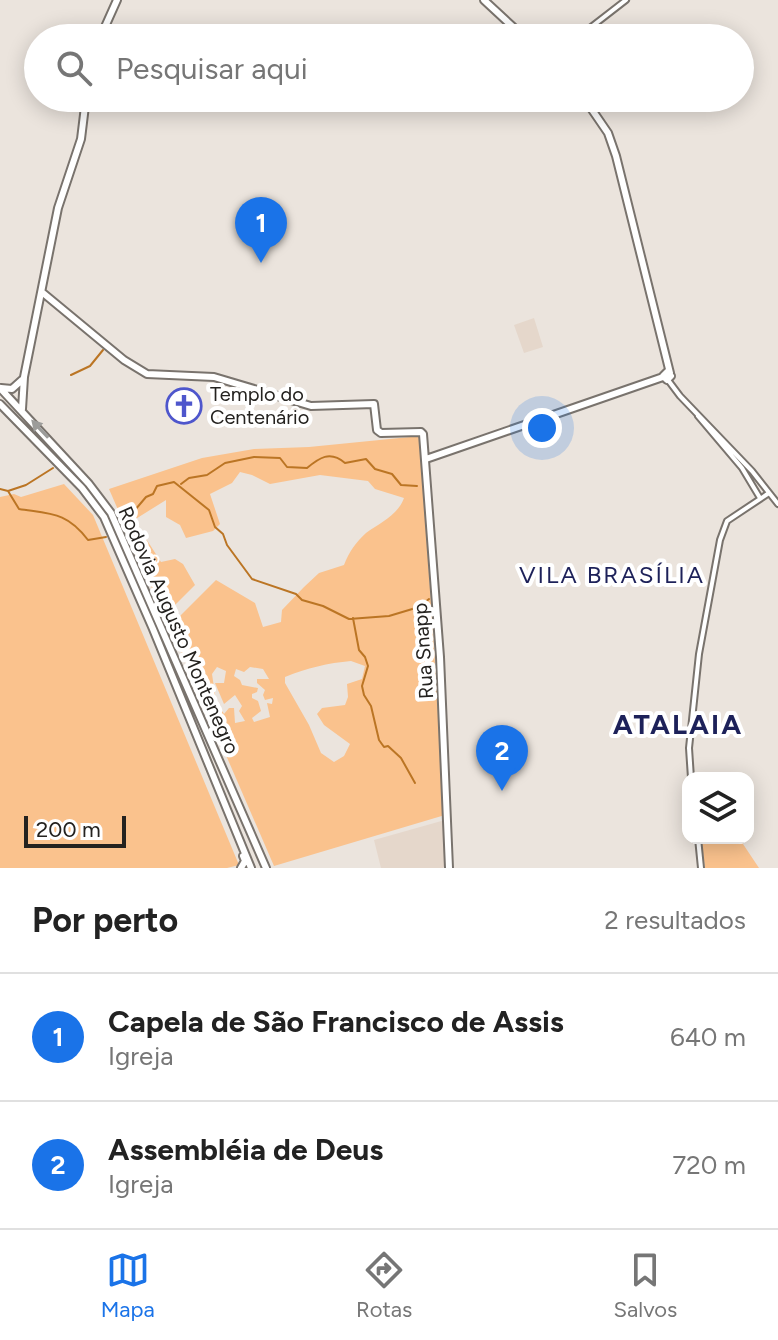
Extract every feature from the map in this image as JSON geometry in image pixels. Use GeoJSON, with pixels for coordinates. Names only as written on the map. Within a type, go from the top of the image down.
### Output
{"type":"FeatureCollection","features":[{"type":"Feature","properties":{"kind":"main road"},"geometry":{"type":"LineString","coordinates":[[106,24],[117,0]]}},
{"type":"Feature","properties":{"kind":"main road"},"geometry":{"type":"LineString","coordinates":[[484,0],[510,24]]}},
{"type":"Feature","properties":{"kind":"main road"},"geometry":{"type":"LineString","coordinates":[[22,409],[24,377],[58,208],[83,130],[85,112]]}},
{"type":"Feature","properties":{"kind":"main road"},"geometry":{"type":"LineString","coordinates":[[426,459],[668,377],[616,156],[608,133],[594,112]]}},
{"type":"Feature","properties":{"kind":"main road","name":"Rua Snapp"},"geometry":{"type":"LineString","coordinates":[[43,293],[124,360],[147,374],[214,377],[311,406],[374,404],[377,430],[381,433],[421,432],[426,459],[445,740],[449,868]]}},
{"type":"Feature","properties":{"kind":"main road"},"geometry":{"type":"LineString","coordinates":[[0,388],[15,388],[24,377]]}},
{"type":"Feature","properties":{"kind":"main road","name":"Rodovia Augusto Montenegro"},"geometry":{"type":"LineString","coordinates":[[0,388],[89,484],[111,513],[266,868]]}},
{"type":"Feature","properties":{"kind":"main road","name":"Rodovia Augusto Montenegro"},"geometry":{"type":"LineString","coordinates":[[0,404],[82,488],[104,517],[251,868]]}},
{"type":"Feature","properties":{"kind":"main road"},"geometry":{"type":"LineString","coordinates":[[209,770],[223,797],[229,800],[232,794],[222,765]]}},
{"type":"Feature","properties":{"kind":"main road"},"geometry":{"type":"LineString","coordinates":[[237,837],[245,861],[241,868]]}},
{"type":"Feature","properties":{"kind":"street"},"geometry":{"type":"LineString","coordinates":[[595,24],[626,0]]}},
{"type":"Feature","properties":{"kind":"street"},"geometry":{"type":"LineString","coordinates":[[668,377],[680,396],[745,462],[778,504]]}},
{"type":"Feature","properties":{"kind":"street"},"geometry":{"type":"LineString","coordinates":[[697,414],[742,468],[760,498]]}},
{"type":"Feature","properties":{"kind":"street"},"geometry":{"type":"LineString","coordinates":[[691,772],[689,748],[699,654],[720,540],[727,521],[769,493]]}},
{"type":"Feature","properties":{"kind":"street"},"geometry":{"type":"LineString","coordinates":[[699,844],[701,868]]}},
{"type":"Feature","properties":{"kind":"shaded area"},"geometry":{"type":"Polygon","coordinates":[[[534,318],[543,347],[524,353],[514,325],[534,318]]]}},
{"type":"Feature","properties":{"kind":"shaded area"},"geometry":{"type":"Polygon","coordinates":[[[420,436],[445,815],[274,866],[170,626],[216,580],[255,603],[263,627],[281,622],[282,610],[304,587],[319,573],[344,565],[359,540],[393,514],[404,498],[375,489],[368,481],[320,475],[270,484],[240,472],[232,483],[210,494],[220,524],[213,531],[186,538],[180,525],[166,517],[166,500],[134,520],[161,562],[175,559],[183,564],[195,585],[164,616],[109,489],[202,458],[254,449],[420,436]],[[351,661],[285,677],[285,683],[321,753],[334,762],[344,756],[350,744],[324,725],[317,714],[322,708],[345,705],[347,684],[362,679],[365,666],[351,661]],[[217,667],[212,674],[216,701],[224,714],[229,708],[234,708],[235,723],[245,721],[239,711],[242,706],[235,695],[224,704],[215,683],[224,683],[226,671],[217,667]],[[250,667],[244,672],[236,669],[234,676],[242,685],[258,688],[252,698],[258,701],[261,711],[252,718],[254,722],[270,717],[267,703],[272,704],[273,698],[265,700],[265,690],[257,683],[257,679],[269,679],[263,669],[250,667]]]}},
{"type":"Feature","properties":{"kind":"shaded area"},"geometry":{"type":"Polygon","coordinates":[[[64,484],[93,515],[239,865],[227,868],[0,868],[0,497],[14,494],[21,497],[64,484]]]}},
{"type":"Feature","properties":{"kind":"shaded area"},"geometry":{"type":"Polygon","coordinates":[[[445,820],[446,863],[443,868],[381,868],[374,840],[445,820]]]}},
{"type":"Feature","properties":{"kind":"shaded area"},"geometry":{"type":"Polygon","coordinates":[[[702,844],[743,844],[759,868],[705,868],[702,844]]]}},
{"type":"Feature","properties":{"kind":"waterway"},"geometry":{"type":"LineString","coordinates":[[71,375],[90,366],[103,350]]}},
{"type":"Feature","properties":{"kind":"waterway"},"geometry":{"type":"LineString","coordinates":[[181,484],[189,478],[207,475],[225,463],[254,457],[280,458],[287,467],[307,468],[330,456],[345,463],[366,459],[375,469],[392,474],[401,485],[417,486]]}},
{"type":"Feature","properties":{"kind":"waterway"},"geometry":{"type":"LineString","coordinates":[[8,491],[26,485],[53,468]]}},
{"type":"Feature","properties":{"kind":"waterway"},"geometry":{"type":"LineString","coordinates":[[124,523],[157,486],[174,482],[209,510],[215,527],[223,534],[227,545],[252,579],[296,594],[302,600],[349,619],[389,616],[419,607],[429,599]]}},
{"type":"Feature","properties":{"kind":"waterway"},"geometry":{"type":"LineString","coordinates":[[0,489],[8,491],[19,509],[65,519],[88,540],[106,537]]}},
{"type":"Feature","properties":{"kind":"waterway"},"geometry":{"type":"LineString","coordinates":[[353,618],[359,650],[368,666],[362,686],[371,706],[379,740],[401,758],[415,783]]}},
{"type":"Feature","properties":{"kind":"place","name":"Capela de São Francisco de Assis"},"geometry":{"type":"Point","coordinates":[261,263]}},
{"type":"Feature","properties":{"kind":"place","name":"Templo do Centenário"},"geometry":{"type":"Point","coordinates":[184,406]}},
{"type":"Feature","properties":{"kind":"place","name":"Assembléia de Deus"},"geometry":{"type":"Point","coordinates":[502,791]}},
{"type":"Feature","properties":{"kind":"district","name":"VILA BRASÍLIA"},"geometry":{"type":"Point","coordinates":[612,575]}},
{"type":"Feature","properties":{"kind":"district","name":"ATALAIA"},"geometry":{"type":"Point","coordinates":[678,724]}}]}
